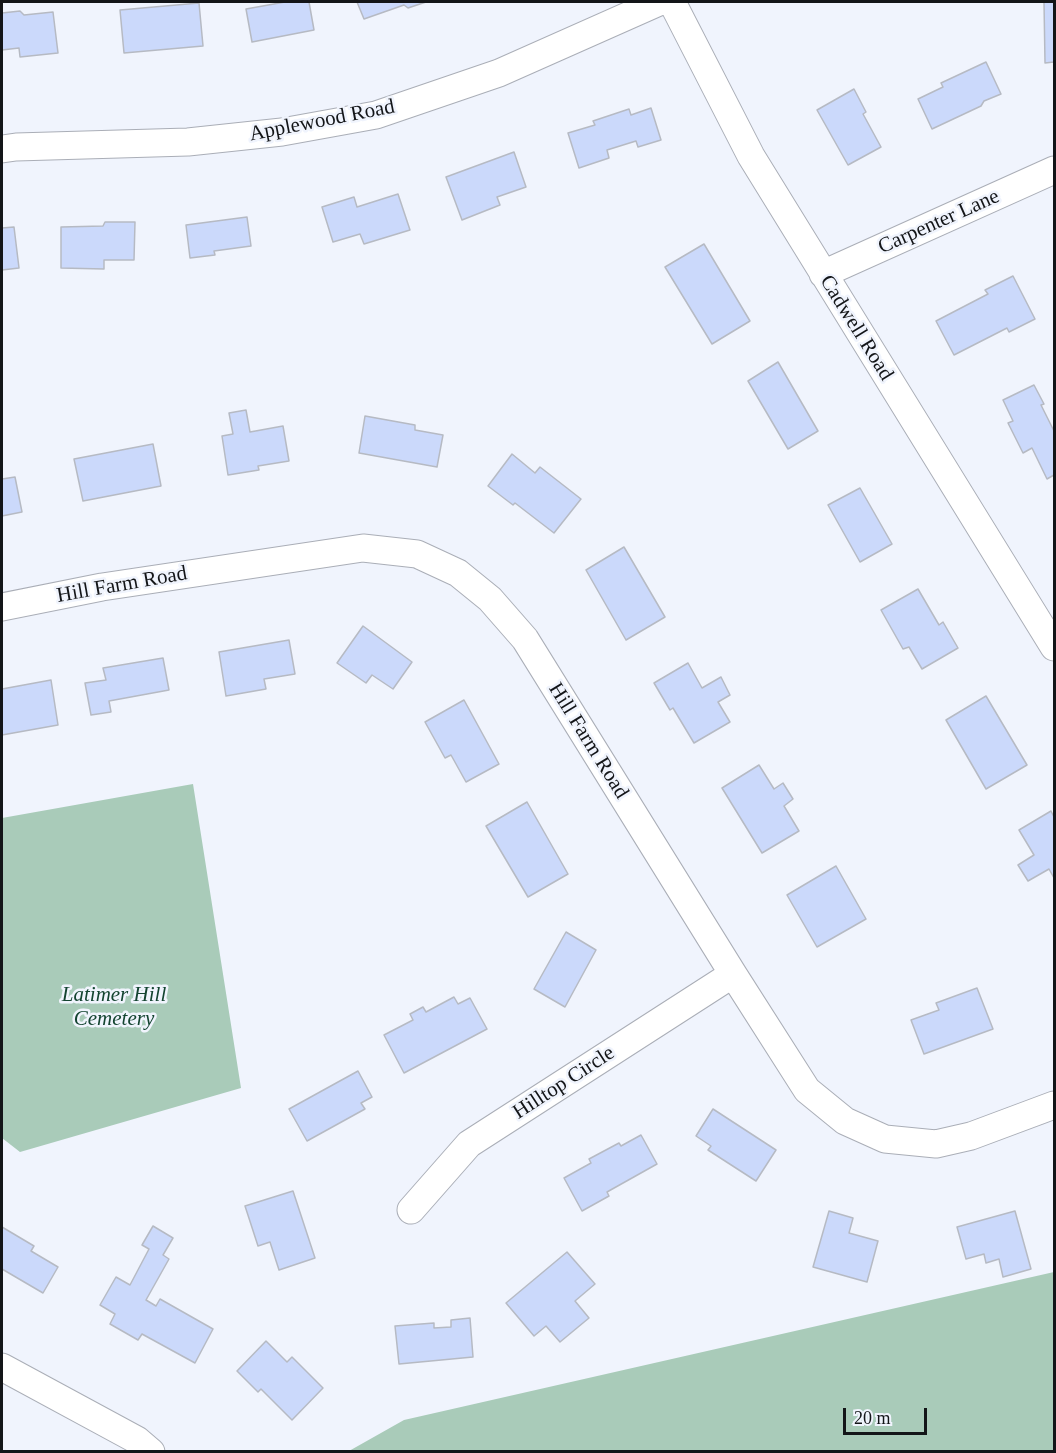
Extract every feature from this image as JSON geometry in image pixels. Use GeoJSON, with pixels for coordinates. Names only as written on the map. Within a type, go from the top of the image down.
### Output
{"type":"FeatureCollection","features":[{"type":"Feature","properties":{"kind":"street","name":"Applewood Road"},"geometry":{"type":"LineString","coordinates":[[2,149],[188,142],[282,132],[376,115],[500,73],[659,2]]}},
{"type":"Feature","properties":{"kind":"street","name":"Cadwell Road"},"geometry":{"type":"LineString","coordinates":[[672,2],[751,156],[1054,647]]}},
{"type":"Feature","properties":{"kind":"street","name":"Carpenter Lane"},"geometry":{"type":"LineString","coordinates":[[823,274],[1054,170]]}},
{"type":"Feature","properties":{"kind":"street","name":"Hill Farm Road"},"geometry":{"type":"LineString","coordinates":[[2,607],[102,587],[363,548],[417,554],[459,573],[490,599],[525,639],[807,1090],[845,1121],[885,1139],[936,1144],[971,1136],[1054,1105]]}},
{"type":"Feature","properties":{"kind":"street","name":"Hilltop Circle"},"geometry":{"type":"LineString","coordinates":[[411,1210],[469,1144],[733,974]]}},
{"type":"Feature","properties":{"kind":"street"},"geometry":{"type":"LineString","coordinates":[[2,1367],[137,1440],[151,1452]]}},
{"type":"Feature","properties":{"kind":"green space","name":"Latimer Hill Cemetery"},"geometry":{"type":"Polygon","coordinates":[[[193,784],[241,1088],[20,1152],[2,1138],[2,818],[193,784]]]}},
{"type":"Feature","properties":{"kind":"green space"},"geometry":{"type":"Polygon","coordinates":[[[1054,1272],[1054,1451],[349,1451],[404,1420],[1054,1272]]]}},
{"type":"Feature","properties":{"kind":"building"},"geometry":{"type":"Polygon","coordinates":[[[285,2],[309,2],[314,30],[252,42],[246,9],[285,2]]]}},
{"type":"Feature","properties":{"kind":"building"},"geometry":{"type":"Polygon","coordinates":[[[357,2],[426,2],[408,8],[404,5],[364,19],[357,2]]]}},
{"type":"Feature","properties":{"kind":"building"},"geometry":{"type":"Polygon","coordinates":[[[1044,2],[1054,2],[1054,62],[1045,63],[1044,2]]]}},
{"type":"Feature","properties":{"kind":"building"},"geometry":{"type":"Polygon","coordinates":[[[199,3],[203,46],[124,53],[120,10],[199,3]]]}},
{"type":"Feature","properties":{"kind":"building"},"geometry":{"type":"Polygon","coordinates":[[[20,11],[24,15],[53,12],[58,53],[20,57],[19,48],[2,50],[2,13],[20,11]]]}},
{"type":"Feature","properties":{"kind":"building"},"geometry":{"type":"Polygon","coordinates":[[[986,62],[1001,94],[932,129],[918,99],[943,87],[941,83],[986,62]]]}},
{"type":"Feature","properties":{"kind":"building"},"geometry":{"type":"Polygon","coordinates":[[[854,89],[866,112],[863,114],[881,147],[848,165],[817,110],[854,89]]]}},
{"type":"Feature","properties":{"kind":"building"},"geometry":{"type":"Polygon","coordinates":[[[651,108],[661,140],[638,147],[636,141],[607,150],[609,158],[579,168],[568,133],[595,125],[593,121],[629,109],[631,115],[651,108]]]}},
{"type":"Feature","properties":{"kind":"building"},"geometry":{"type":"Polygon","coordinates":[[[514,152],[526,187],[497,197],[500,205],[462,220],[446,177],[514,152]]]}},
{"type":"Feature","properties":{"kind":"building"},"geometry":{"type":"Polygon","coordinates":[[[398,194],[410,230],[364,244],[360,234],[333,242],[322,207],[354,197],[357,207],[398,194]]]}},
{"type":"Feature","properties":{"kind":"building"},"geometry":{"type":"Polygon","coordinates":[[[247,217],[251,246],[214,251],[215,255],[190,258],[186,225],[247,217]]]}},
{"type":"Feature","properties":{"kind":"building"},"geometry":{"type":"Polygon","coordinates":[[[105,222],[135,222],[134,260],[104,260],[104,269],[61,268],[61,227],[103,226],[105,222]]]}},
{"type":"Feature","properties":{"kind":"building"},"geometry":{"type":"Polygon","coordinates":[[[14,227],[19,268],[2,270],[2,228],[14,227]]]}},
{"type":"Feature","properties":{"kind":"building"},"geometry":{"type":"Polygon","coordinates":[[[704,244],[750,321],[712,344],[665,267],[704,244]]]}},
{"type":"Feature","properties":{"kind":"building"},"geometry":{"type":"Polygon","coordinates":[[[1013,276],[1035,319],[1009,332],[1007,328],[954,355],[936,321],[988,294],[985,290],[1013,276]]]}},
{"type":"Feature","properties":{"kind":"building"},"geometry":{"type":"Polygon","coordinates":[[[778,362],[818,431],[788,449],[748,381],[778,362]]]}},
{"type":"Feature","properties":{"kind":"building"},"geometry":{"type":"Polygon","coordinates":[[[1034,385],[1054,431],[1054,475],[1047,479],[1032,448],[1023,453],[1008,423],[1013,421],[1003,400],[1034,385]]]}},
{"type":"Feature","properties":{"kind":"building"},"geometry":{"type":"Polygon","coordinates":[[[246,410],[250,432],[283,426],[289,461],[258,466],[259,470],[228,475],[222,436],[233,434],[229,413],[246,410]]]}},
{"type":"Feature","properties":{"kind":"building"},"geometry":{"type":"Polygon","coordinates":[[[365,416],[415,425],[415,430],[443,435],[437,467],[359,453],[365,416]]]}},
{"type":"Feature","properties":{"kind":"building"},"geometry":{"type":"Polygon","coordinates":[[[153,444],[161,486],[83,501],[74,459],[153,444]]]}},
{"type":"Feature","properties":{"kind":"building"},"geometry":{"type":"Polygon","coordinates":[[[512,454],[535,473],[540,467],[581,499],[554,533],[515,503],[513,505],[488,486],[512,454]]]}},
{"type":"Feature","properties":{"kind":"building"},"geometry":{"type":"Polygon","coordinates":[[[15,477],[22,512],[2,516],[2,479],[15,477]]]}},
{"type":"Feature","properties":{"kind":"building"},"geometry":{"type":"Polygon","coordinates":[[[860,488],[892,544],[860,562],[828,505],[860,488]]]}},
{"type":"Feature","properties":{"kind":"building"},"geometry":{"type":"Polygon","coordinates":[[[624,547],[665,617],[626,640],[586,570],[624,547]]]}},
{"type":"Feature","properties":{"kind":"building"},"geometry":{"type":"Polygon","coordinates":[[[918,589],[939,625],[943,622],[958,648],[922,669],[909,647],[903,649],[881,610],[918,589]]]}},
{"type":"Feature","properties":{"kind":"building"},"geometry":{"type":"Polygon","coordinates":[[[363,626],[412,662],[393,689],[372,675],[366,683],[337,663],[363,626]]]}},
{"type":"Feature","properties":{"kind":"building"},"geometry":{"type":"Polygon","coordinates":[[[289,640],[295,674],[264,679],[266,689],[226,696],[219,652],[289,640]]]}},
{"type":"Feature","properties":{"kind":"building"},"geometry":{"type":"Polygon","coordinates":[[[163,658],[169,690],[109,701],[111,712],[91,715],[85,683],[106,680],[103,668],[163,658]]]}},
{"type":"Feature","properties":{"kind":"building"},"geometry":{"type":"Polygon","coordinates":[[[688,663],[702,688],[721,677],[730,695],[718,702],[730,722],[694,743],[673,708],[670,710],[654,683],[688,663]]]}},
{"type":"Feature","properties":{"kind":"building"},"geometry":{"type":"Polygon","coordinates":[[[51,680],[58,725],[2,735],[2,689],[51,680]]]}},
{"type":"Feature","properties":{"kind":"building"},"geometry":{"type":"Polygon","coordinates":[[[986,696],[1027,765],[986,789],[946,720],[986,696]]]}},
{"type":"Feature","properties":{"kind":"building"},"geometry":{"type":"Polygon","coordinates":[[[464,700],[499,764],[466,782],[451,755],[445,758],[425,722],[464,700]]]}},
{"type":"Feature","properties":{"kind":"building"},"geometry":{"type":"Polygon","coordinates":[[[759,765],[774,789],[783,783],[793,799],[784,806],[799,831],[762,853],[722,788],[759,765]]]}},
{"type":"Feature","properties":{"kind":"building"},"geometry":{"type":"Polygon","coordinates":[[[527,802],[568,874],[528,897],[486,826],[527,802]]]}},
{"type":"Feature","properties":{"kind":"building"},"geometry":{"type":"Polygon","coordinates":[[[1051,811],[1054,817],[1054,878],[1049,869],[1028,881],[1018,865],[1034,855],[1019,830],[1051,811]]]}},
{"type":"Feature","properties":{"kind":"building"},"geometry":{"type":"Polygon","coordinates":[[[836,866],[866,919],[817,947],[787,895],[836,866]]]}},
{"type":"Feature","properties":{"kind":"building"},"geometry":{"type":"Polygon","coordinates":[[[566,932],[596,950],[565,1007],[534,989],[566,932]]]}},
{"type":"Feature","properties":{"kind":"building"},"geometry":{"type":"Polygon","coordinates":[[[977,988],[993,1029],[924,1054],[911,1020],[939,1010],[936,1003],[977,988]]]}},
{"type":"Feature","properties":{"kind":"building"},"geometry":{"type":"Polygon","coordinates":[[[454,997],[458,1004],[470,998],[487,1029],[404,1073],[384,1035],[413,1020],[410,1014],[423,1007],[426,1012],[454,997]]]}},
{"type":"Feature","properties":{"kind":"building"},"geometry":{"type":"Polygon","coordinates":[[[358,1071],[372,1097],[361,1103],[365,1109],[307,1141],[289,1109],[358,1071]]]}},
{"type":"Feature","properties":{"kind":"building"},"geometry":{"type":"Polygon","coordinates":[[[713,1109],[776,1150],[756,1181],[708,1150],[711,1146],[696,1136],[713,1109]]]}},
{"type":"Feature","properties":{"kind":"building"},"geometry":{"type":"Polygon","coordinates":[[[641,1135],[657,1164],[607,1192],[609,1196],[582,1211],[564,1178],[591,1163],[589,1159],[619,1143],[621,1146],[641,1135]]]}},
{"type":"Feature","properties":{"kind":"building"},"geometry":{"type":"Polygon","coordinates":[[[293,1191],[315,1258],[279,1270],[270,1242],[258,1246],[245,1206],[293,1191]]]}},
{"type":"Feature","properties":{"kind":"building"},"geometry":{"type":"Polygon","coordinates":[[[829,1211],[853,1218],[849,1233],[878,1241],[867,1282],[813,1267],[829,1211]]]}},
{"type":"Feature","properties":{"kind":"building"},"geometry":{"type":"Polygon","coordinates":[[[1015,1211],[1031,1269],[1003,1277],[999,1259],[986,1263],[984,1254],[966,1259],[957,1227],[1015,1211]]]}},
{"type":"Feature","properties":{"kind":"building"},"geometry":{"type":"Polygon","coordinates":[[[153,1226],[173,1238],[163,1255],[169,1259],[146,1300],[156,1306],[160,1299],[213,1329],[195,1363],[142,1334],[138,1340],[110,1324],[115,1314],[100,1305],[116,1277],[130,1285],[149,1249],[142,1245],[153,1226]]]}},
{"type":"Feature","properties":{"kind":"building"},"geometry":{"type":"Polygon","coordinates":[[[2,1227],[34,1246],[31,1251],[58,1267],[43,1293],[2,1269],[2,1227]]]}},
{"type":"Feature","properties":{"kind":"building"},"geometry":{"type":"Polygon","coordinates":[[[567,1252],[595,1284],[575,1301],[589,1318],[560,1342],[546,1326],[534,1336],[506,1303],[567,1252]]]}},
{"type":"Feature","properties":{"kind":"building"},"geometry":{"type":"Polygon","coordinates":[[[470,1318],[473,1357],[399,1364],[395,1326],[434,1323],[434,1328],[451,1327],[451,1320],[470,1318]]]}},
{"type":"Feature","properties":{"kind":"building"},"geometry":{"type":"Polygon","coordinates":[[[266,1341],[287,1362],[292,1357],[323,1388],[292,1420],[261,1389],[258,1392],[237,1371],[266,1341]]]}}]}
